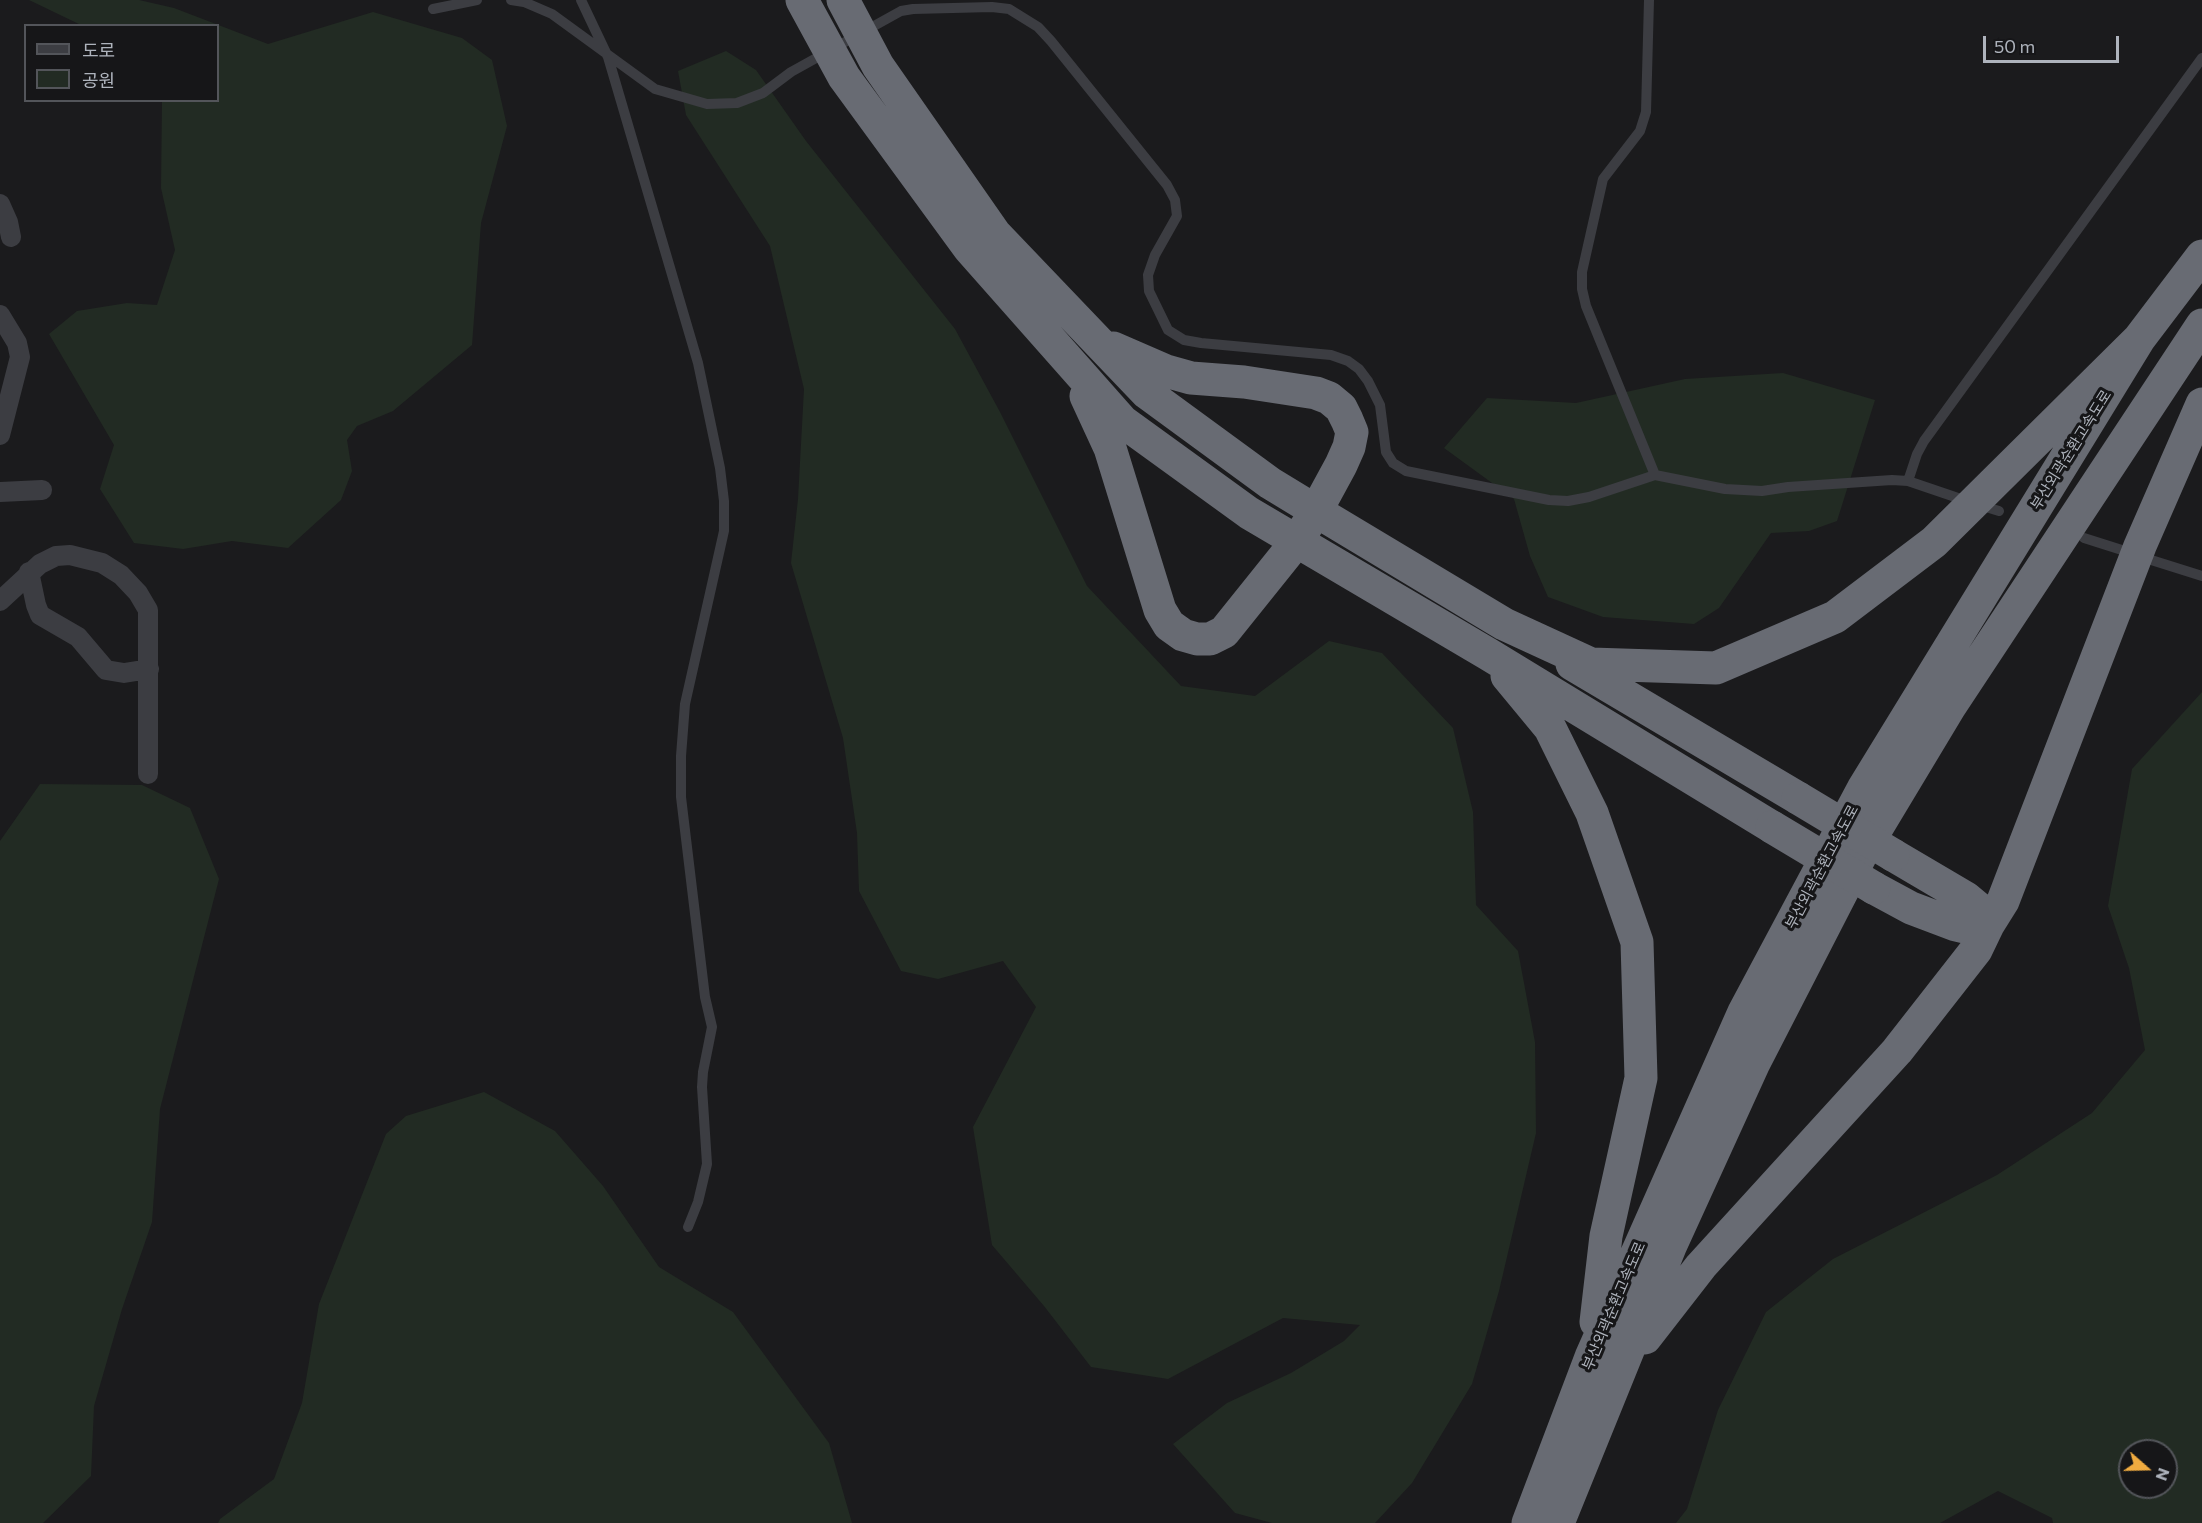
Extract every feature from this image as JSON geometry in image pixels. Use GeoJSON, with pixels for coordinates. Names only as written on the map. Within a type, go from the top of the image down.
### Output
{"type":"FeatureCollection","features":[{"type":"Feature","properties":{"kind":"highway"},"geometry":{"type":"LineString","coordinates":[[802,0],[844,78],[969,248],[1122,421],[1249,513],[1488,654],[1874,888],[1911,909],[1956,926],[1972,929],[1988,925]]}},
{"type":"Feature","properties":{"kind":"highway"},"geometry":{"type":"LineString","coordinates":[[843,0],[878,66],[995,234],[1147,393],[1270,483],[1966,898],[1978,908],[1988,925]]}},
{"type":"Feature","properties":{"kind":"highway","name":"부산외곽순환고속도로"},"geometry":{"type":"LineString","coordinates":[[1558,1523],[1605,1364],[1744,1012],[1863,789],[2139,339],[2202,256]]}},
{"type":"Feature","properties":{"kind":"highway","name":"부산외곽순환고속도로"},"geometry":{"type":"LineString","coordinates":[[1528,1523],[1605,1364],[1670,1247],[1754,1063],[1863,851],[1949,708],[2202,325]]}},
{"type":"Feature","properties":{"kind":"highway"},"geometry":{"type":"LineString","coordinates":[[1068,360],[1107,439],[1160,610],[1169,625],[1183,635],[1197,639],[1210,639],[1224,632],[1297,542],[1341,465],[1349,447],[1352,432],[1341,408],[1329,398],[1307,391],[1191,378],[1166,371],[1096,339]]}},
{"type":"Feature","properties":{"kind":"highway"},"geometry":{"type":"LineString","coordinates":[[1504,624],[1591,664],[1716,668],[1835,617],[1934,542],[2139,339]]}},
{"type":"Feature","properties":{"kind":"highway"},"geometry":{"type":"LineString","coordinates":[[1605,1364],[1701,1266],[1897,1051],[1976,950],[2003,901],[2140,546],[2202,404]]}},
{"type":"Feature","properties":{"kind":"highway"},"geometry":{"type":"LineString","coordinates":[[1488,654],[1550,728],[1592,813],[1637,942],[1641,1078],[1606,1236],[1605,1364]]}},
{"type":"Feature","properties":{"kind":"street"},"geometry":{"type":"LineString","coordinates":[[0,204],[8,222],[11,237]]}},
{"type":"Feature","properties":{"kind":"street"},"geometry":{"type":"LineString","coordinates":[[0,315],[17,344],[20,357],[0,435]]}},
{"type":"Feature","properties":{"kind":"street"},"geometry":{"type":"LineString","coordinates":[[0,492],[42,490]]}},
{"type":"Feature","properties":{"kind":"street"},"geometry":{"type":"LineString","coordinates":[[0,601],[40,564],[56,556],[70,555],[102,563],[121,575],[138,592],[148,609],[148,774]]}},
{"type":"Feature","properties":{"kind":"street"},"geometry":{"type":"LineString","coordinates":[[29,572],[40,615],[78,637],[106,670],[124,673],[149,669]]}},
{"type":"Feature","properties":{"kind":"lane"},"geometry":{"type":"LineString","coordinates":[[434,9],[477,0]]}},
{"type":"Feature","properties":{"kind":"lane"},"geometry":{"type":"LineString","coordinates":[[511,0],[524,2],[552,14],[655,89],[707,104],[737,103],[763,93],[791,72],[902,11],[992,7],[1009,9],[1038,27],[1167,185],[1175,200],[1177,216],[1155,255],[1148,274],[1149,291],[1168,330],[1184,340],[1201,343],[1332,355],[1348,361],[1359,369],[1368,381],[1380,405],[1386,452],[1393,463],[1406,471],[1549,500],[1568,501],[1589,497],[1655,475],[1725,489],[1762,490],[1876,480],[1908,481],[1961,499]]}},
{"type":"Feature","properties":{"kind":"lane"},"geometry":{"type":"LineString","coordinates":[[581,0],[608,57],[698,363],[716,447],[724,501],[724,531],[685,704],[681,756],[681,797],[705,997],[712,1027],[702,1087],[707,1164],[698,1202],[688,1227]]}},
{"type":"Feature","properties":{"kind":"lane"},"geometry":{"type":"LineString","coordinates":[[1649,0],[1646,112],[1640,131],[1603,180],[1582,272],[1582,289],[1586,306],[1655,475]]}},
{"type":"Feature","properties":{"kind":"lane"},"geometry":{"type":"LineString","coordinates":[[1908,481],[1924,441],[2202,58]]}},
{"type":"Feature","properties":{"kind":"lane"},"geometry":{"type":"LineString","coordinates":[[1986,507],[1999,511]]}},
{"type":"Feature","properties":{"kind":"lane"},"geometry":{"type":"LineString","coordinates":[[2084,538],[2125,551]]}},
{"type":"Feature","properties":{"kind":"lane"},"geometry":{"type":"LineString","coordinates":[[2148,559],[2202,576]]}},
{"type":"Feature","properties":{"kind":"green space"},"geometry":{"type":"Polygon","coordinates":[[[29,0],[139,0],[174,8],[216,24],[79,24],[29,0]]]}},
{"type":"Feature","properties":{"kind":"green space"},"geometry":{"type":"Polygon","coordinates":[[[373,12],[462,38],[492,60],[507,126],[481,223],[472,345],[393,411],[357,426],[347,440],[352,471],[341,500],[288,548],[232,541],[183,549],[134,543],[100,489],[114,445],[49,334],[77,311],[127,303],[157,305],[175,250],[161,188],[162,102],[219,102],[219,25],[268,44],[373,12]]]}},
{"type":"Feature","properties":{"kind":"green space"},"geometry":{"type":"Polygon","coordinates":[[[726,51],[756,70],[806,141],[955,329],[1000,412],[1087,586],[1181,686],[1255,696],[1329,641],[1382,653],[1453,728],[1473,812],[1476,905],[1518,951],[1535,1042],[1536,1133],[1499,1291],[1472,1384],[1412,1483],[1375,1523],[1272,1523],[1235,1513],[1173,1444],[1227,1403],[1291,1373],[1344,1341],[1360,1325],[1283,1318],[1168,1379],[1091,1367],[1044,1306],[992,1245],[973,1127],[1036,1007],[1003,961],[938,979],[901,971],[859,891],[857,833],[843,738],[791,563],[798,499],[804,389],[770,246],[686,115],[678,71],[726,51]]]}},
{"type":"Feature","properties":{"kind":"green space"},"geometry":{"type":"Polygon","coordinates":[[[1783,373],[1875,400],[1837,521],[1809,531],[1771,533],[1719,608],[1694,624],[1603,617],[1548,597],[1530,556],[1514,499],[1444,448],[1487,398],[1576,403],[1685,379],[1783,373]]]}},
{"type":"Feature","properties":{"kind":"green space"},"geometry":{"type":"Polygon","coordinates":[[[2202,692],[2202,1523],[2053,1523],[2052,1518],[1998,1491],[1940,1523],[1676,1523],[1687,1509],[1718,1410],[1766,1312],[1833,1259],[1997,1175],[2092,1113],[2145,1050],[2129,968],[2108,906],[2132,769],[2202,692]]]}},
{"type":"Feature","properties":{"kind":"green space"},"geometry":{"type":"Polygon","coordinates":[[[40,784],[142,785],[190,808],[219,879],[160,1109],[152,1222],[122,1309],[94,1406],[91,1476],[43,1523],[0,1523],[0,841],[40,784]]]}},
{"type":"Feature","properties":{"kind":"green space"},"geometry":{"type":"Polygon","coordinates":[[[484,1092],[555,1131],[603,1186],[659,1267],[733,1312],[829,1443],[852,1523],[218,1523],[220,1519],[274,1479],[302,1403],[319,1304],[386,1134],[406,1116],[484,1092]]]}}]}
